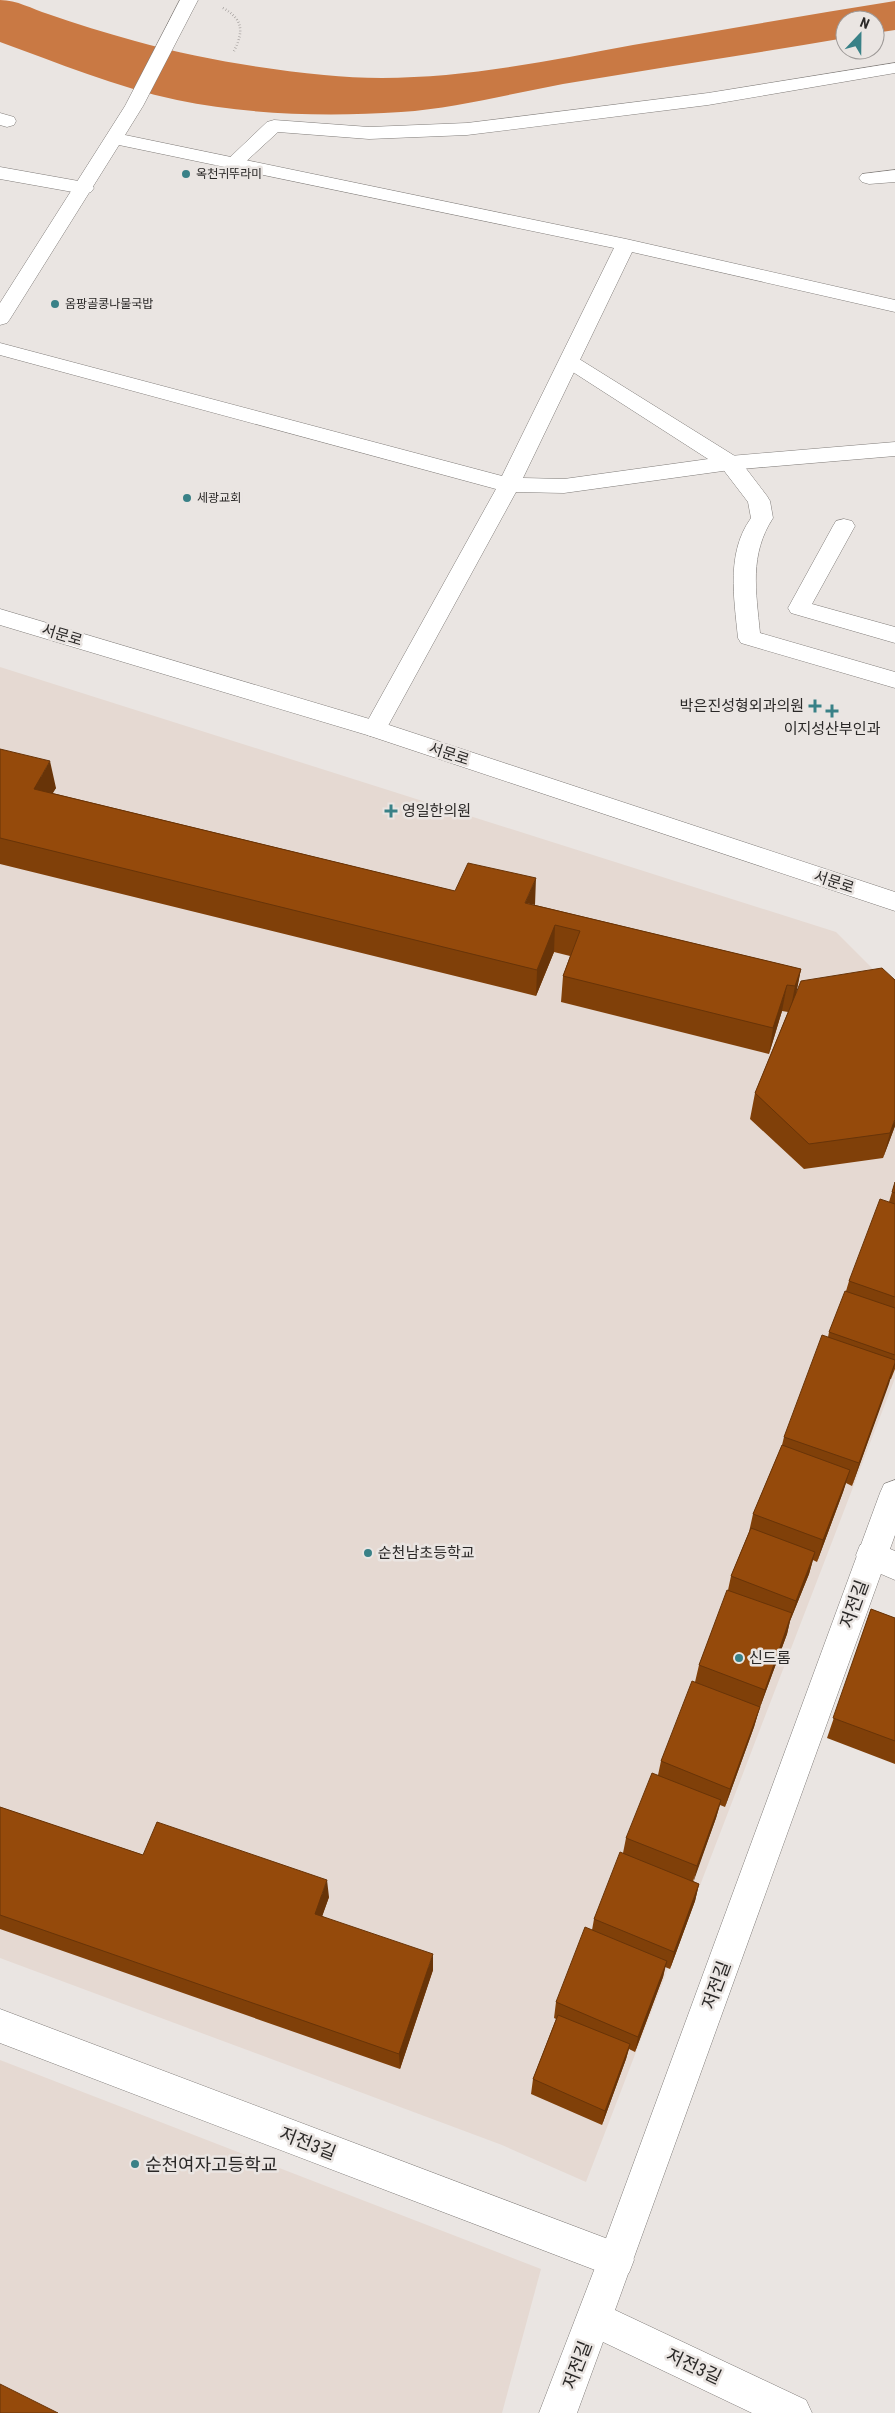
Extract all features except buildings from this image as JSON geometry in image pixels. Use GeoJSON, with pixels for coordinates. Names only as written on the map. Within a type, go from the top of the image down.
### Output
{"type":"FeatureCollection","features":[{"type":"Feature","properties":{"kind":"street"},"geometry":{"type":"LineString","coordinates":[[0,319],[134,106],[189,1]]}},
{"type":"Feature","properties":{"kind":"street"},"geometry":{"type":"LineString","coordinates":[[233,164],[274,126],[369,133],[467,129],[708,99],[895,68]]}},
{"type":"Feature","properties":{"kind":"street"},"geometry":{"type":"LineString","coordinates":[[114,138],[626,245],[895,306]]}},
{"type":"Feature","properties":{"kind":"street"},"geometry":{"type":"LineString","coordinates":[[0,173],[84,188]]}},
{"type":"Feature","properties":{"kind":"street"},"geometry":{"type":"LineString","coordinates":[[869,178],[895,176]]}},
{"type":"Feature","properties":{"kind":"street"},"geometry":{"type":"LineString","coordinates":[[375,729],[509,485],[626,245]]}},
{"type":"Feature","properties":{"kind":"street"},"geometry":{"type":"LineString","coordinates":[[0,349],[509,485],[564,486],[730,463],[893,445]]}},
{"type":"Feature","properties":{"kind":"street"},"geometry":{"type":"LineString","coordinates":[[569,360],[730,463],[758,501],[762,518],[752,532],[743,575],[749,638],[886,677],[895,636],[800,608],[844,526]]}},
{"type":"Feature","properties":{"kind":"street","name":"서문로"},"geometry":{"type":"LineString","coordinates":[[0,617],[375,729],[895,902]]}},
{"type":"Feature","properties":{"kind":"street","name":"저전길"},"geometry":{"type":"LineString","coordinates":[[558,2413],[883,1560],[895,1493]]}},
{"type":"Feature","properties":{"kind":"street","name":"저전3길"},"geometry":{"type":"LineString","coordinates":[[0,2026],[616,2260]]}},
{"type":"Feature","properties":{"kind":"street","name":"저전3길"},"geometry":{"type":"LineString","coordinates":[[594,2318],[793,2413]]}},
{"type":"Feature","properties":{"kind":"path"},"geometry":{"type":"LineString","coordinates":[[189,1],[220,6],[240,21],[241,37],[234,51]]}},
{"type":"Feature","properties":{"kind":"shaded area"},"geometry":{"type":"Polygon","coordinates":[[[0,0],[6,0],[91,28],[182,53],[277,70],[363,78],[402,78],[518,66],[835,11],[835,40],[563,84],[462,104],[373,114],[260,112],[177,100],[154,95],[87,74],[0,42],[0,0]]]}},
{"type":"Feature","properties":{"kind":"shaded area"},"geometry":{"type":"Polygon","coordinates":[[[895,1],[895,30],[885,32],[885,10],[841,10],[895,1]]]}},
{"type":"Feature","properties":{"kind":"shaded area","name":"순천남초등학교"},"geometry":{"type":"Polygon","coordinates":[[[0,667],[836,932],[895,991],[895,1378],[586,2182],[502,2145],[0,1958],[0,667]]]}},
{"type":"Feature","properties":{"kind":"shaded area","name":"순천여자고등학교"},"geometry":{"type":"Polygon","coordinates":[[[0,2060],[541,2269],[502,2413],[0,2413],[0,2060]]]}},
{"type":"Feature","properties":{"kind":"place","name":"옥천귀뚜라미"},"geometry":{"type":"Point","coordinates":[186,174]}},
{"type":"Feature","properties":{"kind":"place","name":"옴팡골콩나물국밥"},"geometry":{"type":"Point","coordinates":[55,304]}},
{"type":"Feature","properties":{"kind":"place","name":"세광교회"},"geometry":{"type":"Point","coordinates":[187,498]}},
{"type":"Feature","properties":{"kind":"place","name":"박은진성형외과의원"},"geometry":{"type":"Point","coordinates":[815,706]}},
{"type":"Feature","properties":{"kind":"place","name":"이지성산부인과"},"geometry":{"type":"Point","coordinates":[832,711]}},
{"type":"Feature","properties":{"kind":"place","name":"영일한의원"},"geometry":{"type":"Point","coordinates":[391,811]}},
{"type":"Feature","properties":{"kind":"place","name":"순천남초등학교"},"geometry":{"type":"Point","coordinates":[368,1553]}},
{"type":"Feature","properties":{"kind":"place","name":"신드롬"},"geometry":{"type":"Point","coordinates":[739,1658]}},
{"type":"Feature","properties":{"kind":"place","name":"순천여자고등학교"},"geometry":{"type":"Point","coordinates":[135,2164]}}]}
